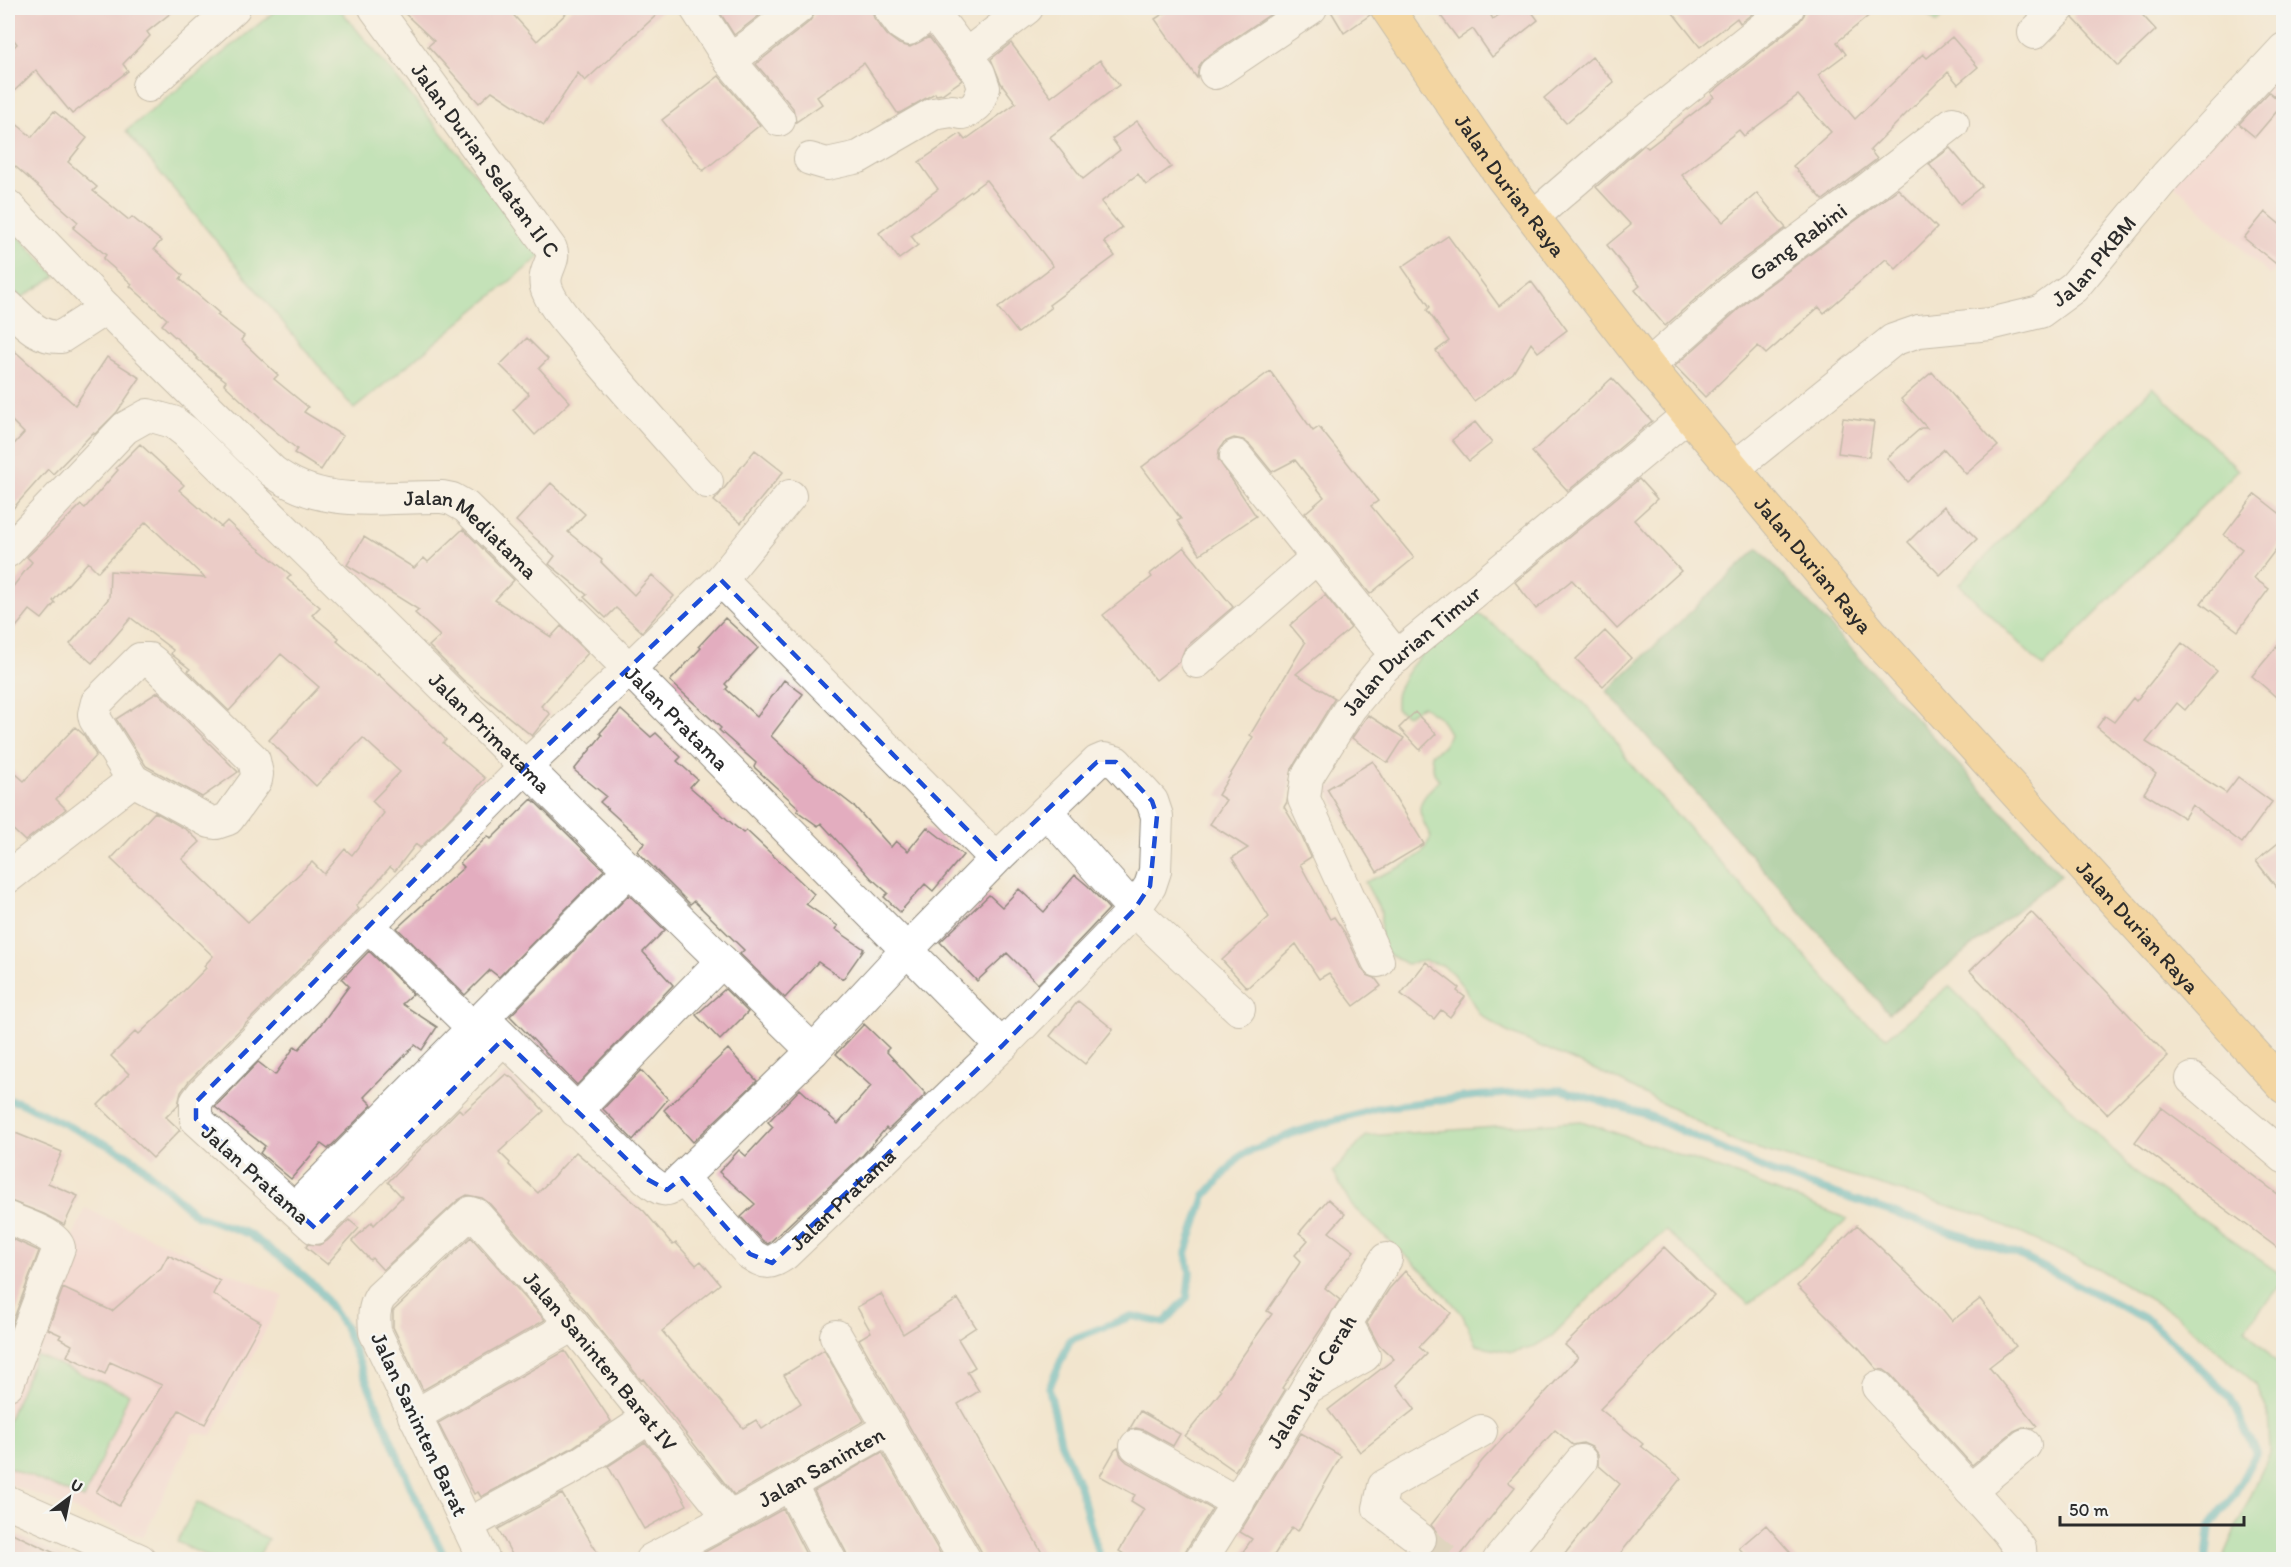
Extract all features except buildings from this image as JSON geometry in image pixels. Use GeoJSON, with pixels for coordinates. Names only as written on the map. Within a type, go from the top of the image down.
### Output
{"type":"FeatureCollection","features":[{"type":"Feature","properties":{"kind":"main road","name":"Jalan Durian Raya"},"geometry":{"type":"LineString","coordinates":[[1387,8],[1502,177],[1648,366],[1871,633],[2283,1087]]}},
{"type":"Feature","properties":{"kind":"street"},"geometry":{"type":"LineString","coordinates":[[148,86],[234,8]]}},
{"type":"Feature","properties":{"kind":"street","name":"Jalan Durian Selatan II C"},"geometry":{"type":"LineString","coordinates":[[375,8],[551,249],[553,257],[545,274],[545,285],[559,310],[615,380],[707,482]]}},
{"type":"Feature","properties":{"kind":"street"},"geometry":{"type":"LineString","coordinates":[[696,8],[730,61],[779,120]]}},
{"type":"Feature","properties":{"kind":"street"},"geometry":{"type":"LineString","coordinates":[[730,61],[798,8]]}},
{"type":"Feature","properties":{"kind":"street"},"geometry":{"type":"LineString","coordinates":[[810,159],[827,164],[845,162],[859,157],[933,114],[969,111],[976,105],[984,88],[979,73],[933,12],[909,29],[901,24],[889,8]]}},
{"type":"Feature","properties":{"kind":"street"},"geometry":{"type":"LineString","coordinates":[[966,55],[1028,8]]}},
{"type":"Feature","properties":{"kind":"street"},"geometry":{"type":"LineString","coordinates":[[1215,73],[1311,8]]}},
{"type":"Feature","properties":{"kind":"street"},"geometry":{"type":"LineString","coordinates":[[1533,217],[1627,136],[1788,8]]}},
{"type":"Feature","properties":{"kind":"street"},"geometry":{"type":"LineString","coordinates":[[2034,33],[2059,8]]}},
{"type":"Feature","properties":{"kind":"street","name":"Jalan PKBM"},"geometry":{"type":"LineString","coordinates":[[1734,468],[1893,340],[1919,331],[1990,324],[2040,312],[2074,287],[2166,176],[2283,49]]}},
{"type":"Feature","properties":{"kind":"street","name":"Gang Rabini"},"geometry":{"type":"LineString","coordinates":[[1648,366],[1739,285],[1953,123]]}},
{"type":"Feature","properties":{"kind":"street","name":"Jalan Mediatama"},"geometry":{"type":"LineString","coordinates":[[8,206],[106,308],[272,471],[289,483],[310,492],[335,498],[442,497],[466,507],[629,669]]}},
{"type":"Feature","properties":{"kind":"street"},"geometry":{"type":"LineString","coordinates":[[8,306],[40,334],[53,337],[61,337],[106,308]]}},
{"type":"Feature","properties":{"kind":"street","name":"Jalan Primatama"},"geometry":{"type":"LineString","coordinates":[[8,551],[125,428],[148,414],[173,422],[186,432],[722,961]]}},
{"type":"Feature","properties":{"kind":"street","name":"Jalan Durian Timur"},"geometry":{"type":"LineString","coordinates":[[1377,961],[1304,799],[1307,777],[1350,708],[1384,667],[1689,414]]}},
{"type":"Feature","properties":{"kind":"street"},"geometry":{"type":"LineString","coordinates":[[1236,456],[1397,657]]}},
{"type":"Feature","properties":{"kind":"street"},"geometry":{"type":"LineString","coordinates":[[629,669],[721,580],[790,496]]}},
{"type":"Feature","properties":{"kind":"street"},"geometry":{"type":"LineString","coordinates":[[1197,662],[1317,557]]}},
{"type":"Feature","properties":{"kind":"street"},"geometry":{"type":"LineString","coordinates":[[721,580],[996,858]]}},
{"type":"Feature","properties":{"kind":"street"},"geometry":{"type":"LineString","coordinates":[[140,659],[153,662],[254,760],[257,774],[228,819],[216,823],[210,822],[132,780],[94,714],[97,702],[140,659]]}},
{"type":"Feature","properties":{"kind":"street","name":"Jalan Pratama"},"geometry":{"type":"LineString","coordinates":[[630,870],[486,1028],[315,1228],[196,1119],[196,1102],[526,766],[629,669],[1002,1046]]}},
{"type":"Feature","properties":{"kind":"street","name":"Jalan Pratama"},"geometry":{"type":"LineString","coordinates":[[576,1111],[656,1186],[670,1190],[682,1178],[813,1051],[996,858],[1097,762],[1104,759],[1116,762],[1152,801],[1157,816],[1155,871],[1150,886],[1134,910],[1002,1046],[785,1254],[772,1263],[763,1262],[750,1254],[682,1178]]}},
{"type":"Feature","properties":{"kind":"street"},"geometry":{"type":"LineString","coordinates":[[8,875],[132,780]]}},
{"type":"Feature","properties":{"kind":"street"},"geometry":{"type":"LineString","coordinates":[[1046,811],[1134,910],[1239,1009]]}},
{"type":"Feature","properties":{"kind":"street"},"geometry":{"type":"LineString","coordinates":[[369,926],[486,1028],[576,1111],[722,961],[813,1051]]}},
{"type":"Feature","properties":{"kind":"street"},"geometry":{"type":"LineString","coordinates":[[2192,1079],[2283,1157]]}},
{"type":"Feature","properties":{"kind":"street","name":"Jalan Saninten Barat IV"},"geometry":{"type":"LineString","coordinates":[[466,1214],[476,1215],[573,1325],[730,1518]]}},
{"type":"Feature","properties":{"kind":"street","name":"Jalan Saninten Barat"},"geometry":{"type":"LineString","coordinates":[[466,1214],[380,1297],[375,1304],[374,1318],[375,1332],[484,1560]]}},
{"type":"Feature","properties":{"kind":"street"},"geometry":{"type":"LineString","coordinates":[[8,1218],[51,1237],[58,1243],[59,1248],[14,1352],[8,1384]]}},
{"type":"Feature","properties":{"kind":"street","name":"Jalan Jati Cerah"},"geometry":{"type":"LineString","coordinates":[[1201,1560],[1386,1259]]}},
{"type":"Feature","properties":{"kind":"street"},"geometry":{"type":"LineString","coordinates":[[414,1416],[573,1325]]}},
{"type":"Feature","properties":{"kind":"street"},"geometry":{"type":"LineString","coordinates":[[836,1336],[889,1428]]}},
{"type":"Feature","properties":{"kind":"street"},"geometry":{"type":"LineString","coordinates":[[1878,1387],[2020,1549],[2021,1560]]}},
{"type":"Feature","properties":{"kind":"street"},"geometry":{"type":"LineString","coordinates":[[467,1525],[579,1464],[649,1418]]}},
{"type":"Feature","properties":{"kind":"street","name":"Jalan Saninten"},"geometry":{"type":"LineString","coordinates":[[651,1560],[692,1550],[730,1518],[889,1428],[965,1560]]}},
{"type":"Feature","properties":{"kind":"street"},"geometry":{"type":"LineString","coordinates":[[1420,1539],[1380,1508],[1384,1486],[1481,1431]]}},
{"type":"Feature","properties":{"kind":"street"},"geometry":{"type":"LineString","coordinates":[[1970,1490],[2025,1445]]}},
{"type":"Feature","properties":{"kind":"street"},"geometry":{"type":"LineString","coordinates":[[1136,1446],[1238,1503]]}},
{"type":"Feature","properties":{"kind":"street"},"geometry":{"type":"LineString","coordinates":[[1499,1560],[1581,1461]]}},
{"type":"Feature","properties":{"kind":"street"},"geometry":{"type":"LineString","coordinates":[[790,1484],[830,1560]]}},
{"type":"Feature","properties":{"kind":"street"},"geometry":{"type":"LineString","coordinates":[[8,1502],[140,1560]]}},
{"type":"Feature","properties":{"kind":"highlighted area"},"geometry":{"type":"Polygon","coordinates":[[[721,580],[996,859],[1097,762],[1116,762],[1152,801],[1157,816],[1150,886],[1134,910],[1002,1046],[772,1263],[750,1254],[682,1178],[667,1190],[647,1179],[503,1039],[315,1228],[196,1119],[196,1102],[526,766],[721,580]]]}},
{"type":"Feature","properties":{"kind":"shaded area"},"geometry":{"type":"Polygon","coordinates":[[[2283,63],[2283,262],[2270,276],[2171,181],[2283,63]]]}},
{"type":"Feature","properties":{"kind":"shaded area"},"geometry":{"type":"Polygon","coordinates":[[[85,1208],[283,1296],[212,1435],[193,1433],[143,1538],[8,1483],[8,1393],[85,1208]]]}},
{"type":"Feature","properties":{"kind":"green space"},"geometry":{"type":"Polygon","coordinates":[[[279,8],[339,8],[542,255],[354,409],[126,131],[279,8]]]}},
{"type":"Feature","properties":{"kind":"green space"},"geometry":{"type":"Polygon","coordinates":[[[1919,8],[1948,8],[1937,23],[1919,8]]]}},
{"type":"Feature","properties":{"kind":"green space"},"geometry":{"type":"Polygon","coordinates":[[[8,225],[56,276],[21,298],[8,285],[8,225]]]}},
{"type":"Feature","properties":{"kind":"green space"},"geometry":{"type":"Polygon","coordinates":[[[2153,387],[2238,470],[2043,667],[1959,584],[2153,387]]]}},
{"type":"Feature","properties":{"kind":"green space"},"geometry":{"type":"Polygon","coordinates":[[[1758,548],[2061,875],[1889,1013],[1607,691],[1758,548]]]}},
{"type":"Feature","properties":{"kind":"green space"},"geometry":{"type":"Polygon","coordinates":[[[1479,614],[1531,654],[1557,681],[1584,703],[1613,736],[1629,762],[1863,1020],[1887,1037],[1949,986],[2137,1174],[2283,1276],[2283,1281],[2245,1329],[2283,1369],[2283,1559],[2223,1559],[2270,1452],[2268,1413],[2256,1384],[2176,1315],[2099,1269],[1983,1216],[1735,1142],[1614,1078],[1505,1031],[1479,1014],[1465,989],[1442,965],[1425,961],[1406,964],[1380,949],[1381,912],[1365,882],[1403,866],[1422,853],[1431,837],[1422,819],[1420,807],[1425,796],[1439,780],[1434,773],[1431,754],[1444,746],[1449,733],[1440,718],[1422,706],[1407,715],[1396,709],[1397,692],[1412,665],[1432,645],[1479,614]]]}},
{"type":"Feature","properties":{"kind":"green space"},"geometry":{"type":"Polygon","coordinates":[[[1581,1121],[1729,1172],[1848,1219],[1796,1267],[1749,1304],[1666,1231],[1624,1263],[1552,1336],[1535,1346],[1512,1352],[1476,1345],[1462,1314],[1433,1281],[1352,1206],[1333,1172],[1366,1136],[1581,1121]]]}},
{"type":"Feature","properties":{"kind":"green space"},"geometry":{"type":"Polygon","coordinates":[[[36,1355],[129,1394],[84,1499],[8,1467],[8,1421],[36,1355]]]}},
{"type":"Feature","properties":{"kind":"green space"},"geometry":{"type":"Polygon","coordinates":[[[197,1502],[268,1539],[257,1559],[212,1559],[177,1542],[197,1502]]]}},
{"type":"Feature","properties":{"kind":"waterway"},"geometry":{"type":"LineString","coordinates":[[1100,1560],[1080,1488],[1061,1443],[1049,1388],[1070,1340],[1132,1316],[1164,1323],[1187,1298],[1190,1272],[1186,1253],[1205,1196],[1241,1155],[1296,1132],[1376,1108],[1475,1096],[1562,1090],[1645,1114],[1771,1172],[2017,1254],[2150,1321],[2230,1397],[2256,1453],[2235,1493],[2210,1526],[2206,1560]]}},
{"type":"Feature","properties":{"kind":"waterway"},"geometry":{"type":"LineString","coordinates":[[8,1100],[19,1102],[122,1152],[135,1160],[196,1215],[249,1234],[318,1289],[344,1326],[412,1490],[446,1560]]}},
{"type":"Feature","properties":{"kind":"tunnel"},"geometry":{"type":"LineString","coordinates":[[1420,1539],[1445,1560]]}}]}
